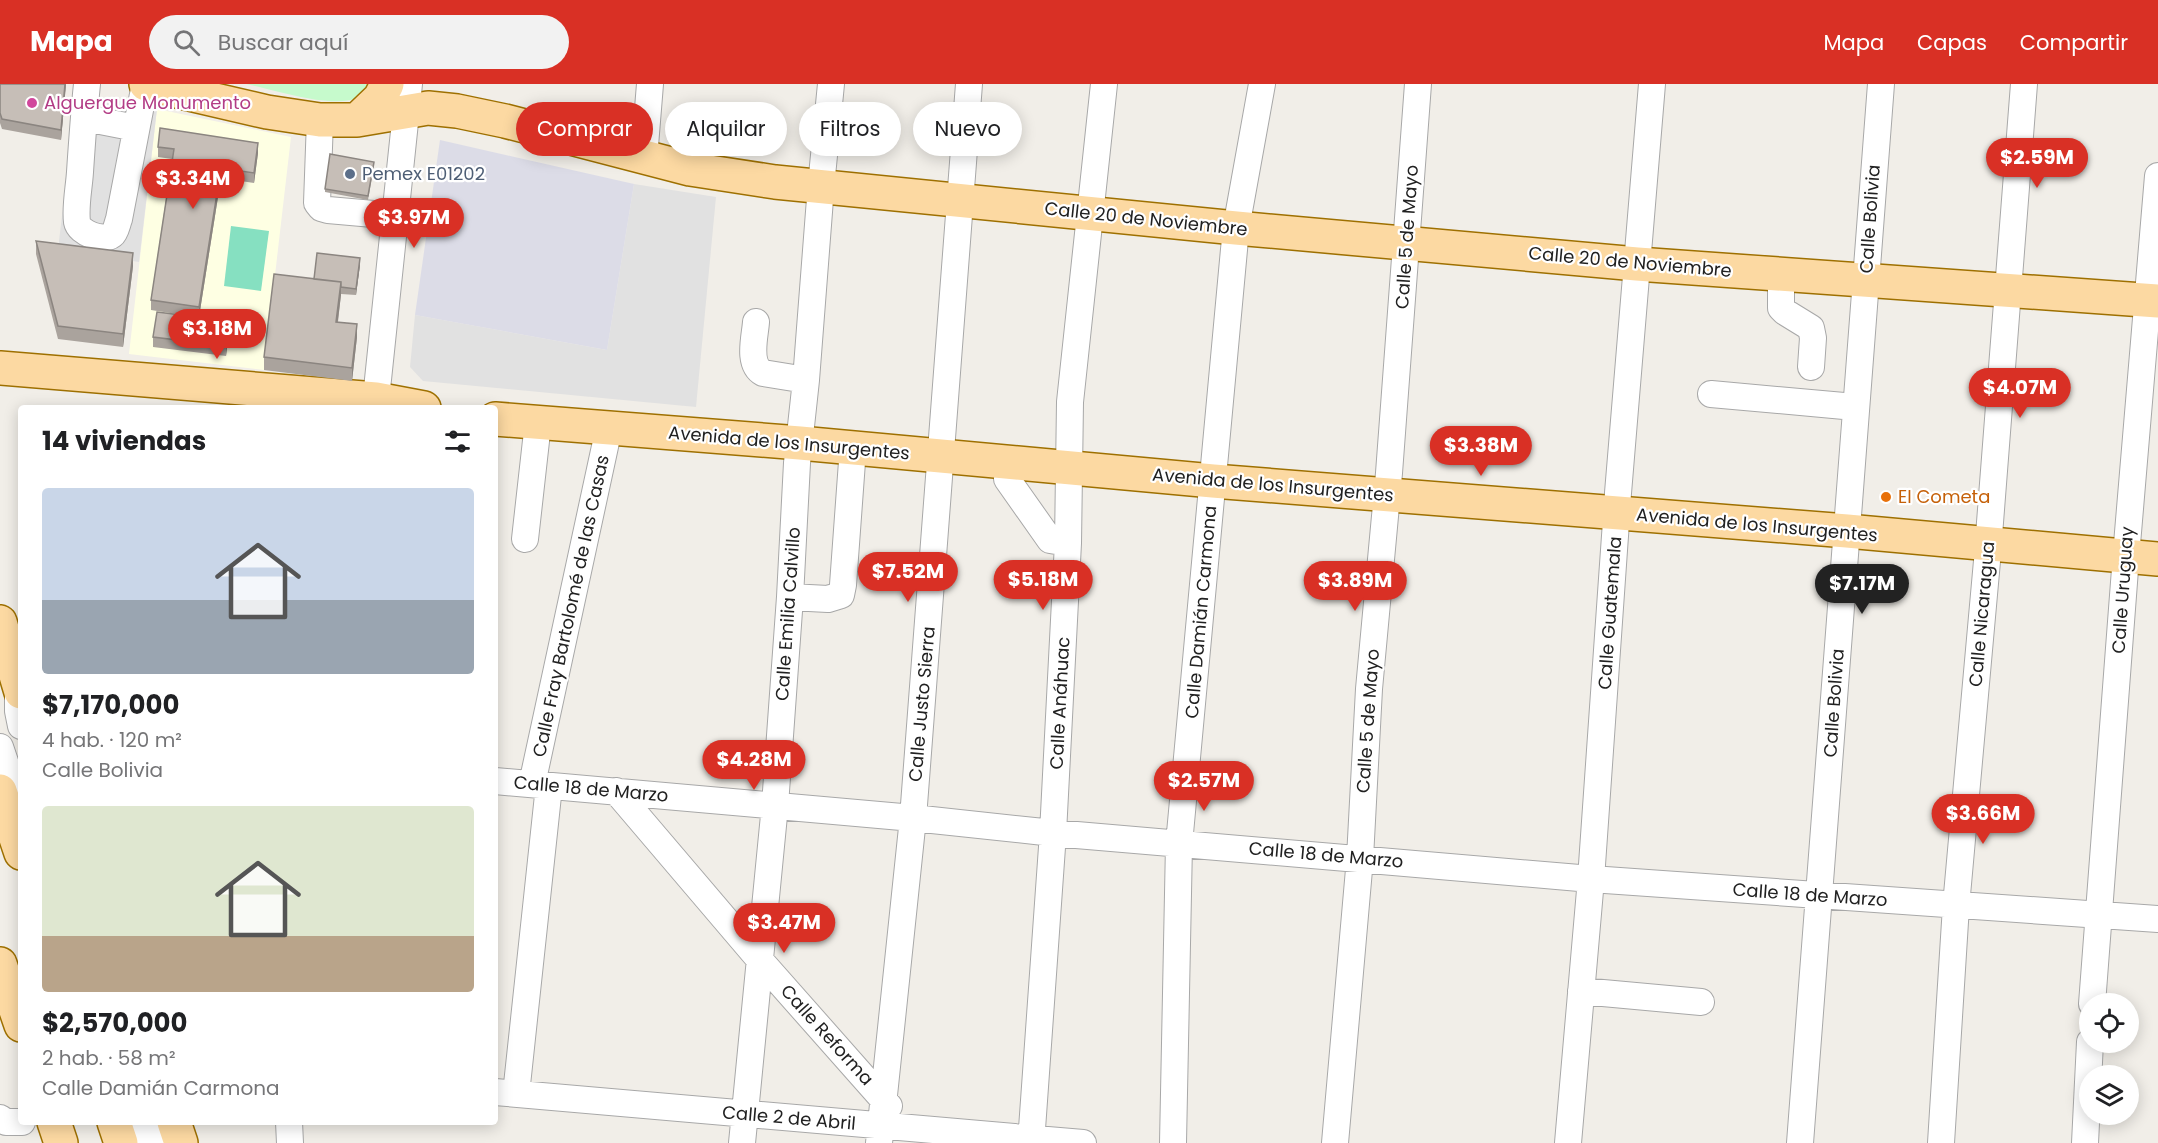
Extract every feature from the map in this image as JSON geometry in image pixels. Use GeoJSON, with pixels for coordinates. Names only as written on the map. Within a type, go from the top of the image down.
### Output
{"type":"FeatureCollection","features":[{"type":"Feature","properties":{"kind":"main road","name":"Calle 20 de Noviembre"},"geometry":{"type":"LineString","coordinates":[[145,84],[267,112],[320,120],[357,120],[408,97],[428,108],[457,111],[505,121],[644,158],[722,175],[821,186],[1236,228],[1637,264],[2153,300]]}},
{"type":"Feature","properties":{"kind":"main road"},"geometry":{"type":"LineString","coordinates":[[357,120],[380,98],[387,84]]}},
{"type":"Feature","properties":{"kind":"main road"},"geometry":{"type":"LineString","coordinates":[[0,368],[375,404]]}},
{"type":"Feature","properties":{"kind":"main road"},"geometry":{"type":"LineString","coordinates":[[0,390],[191,405]]}},
{"type":"Feature","properties":{"kind":"main road","name":"Avenida de los Insurgentes"},"geometry":{"type":"LineString","coordinates":[[498,419],[1069,466],[1213,481],[1847,531],[2158,559]]}},
{"type":"Feature","properties":{"kind":"main road"},"geometry":{"type":"LineString","coordinates":[[0,622],[18,682]]}},
{"type":"Feature","properties":{"kind":"main road"},"geometry":{"type":"LineString","coordinates":[[0,791],[18,844]]}},
{"type":"Feature","properties":{"kind":"main road"},"geometry":{"type":"LineString","coordinates":[[0,964],[18,1016]]}},
{"type":"Feature","properties":{"kind":"main road"},"geometry":{"type":"LineString","coordinates":[[55,1125],[61,1143]]}},
{"type":"Feature","properties":{"kind":"main road"},"geometry":{"type":"LineString","coordinates":[[115,1125],[121,1143]]}},
{"type":"Feature","properties":{"kind":"main road"},"geometry":{"type":"LineString","coordinates":[[175,1125],[181,1143]]}},
{"type":"Feature","properties":{"kind":"street"},"geometry":{"type":"LineString","coordinates":[[87,84],[77,224],[86,234],[106,237],[112,235],[116,230],[145,84]]}},
{"type":"Feature","properties":{"kind":"street"},"geometry":{"type":"LineString","coordinates":[[644,158],[650,84]]}},
{"type":"Feature","properties":{"kind":"street","name":"Calle Emilia Calvillo"},"geometry":{"type":"LineString","coordinates":[[742,1143],[775,805],[800,443],[831,84]]}},
{"type":"Feature","properties":{"kind":"street","name":"Calle Justo Sierra"},"geometry":{"type":"LineString","coordinates":[[879,1135],[913,818],[958,200],[969,84]]}},
{"type":"Feature","properties":{"kind":"street","name":"Calle Anáhuac"},"geometry":{"type":"LineString","coordinates":[[1032,1141],[1053,833],[1068,543],[1070,402],[1104,84]]}},
{"type":"Feature","properties":{"kind":"street","name":"Calle Damián Carmona"},"geometry":{"type":"LineString","coordinates":[[1173,1143],[1179,844],[1236,228],[1262,84]]}},
{"type":"Feature","properties":{"kind":"street","name":"Calle 5 de Mayo"},"geometry":{"type":"LineString","coordinates":[[1335,1143],[1360,858],[1369,689],[1407,243],[1418,84]]}},
{"type":"Feature","properties":{"kind":"street","name":"Calle Guatemala"},"geometry":{"type":"LineString","coordinates":[[1568,1143],[1591,879],[1617,514],[1652,84]]}},
{"type":"Feature","properties":{"kind":"street","name":"Calle Bolivia"},"geometry":{"type":"LineString","coordinates":[[1800,1143],[1881,84]]}},
{"type":"Feature","properties":{"kind":"street","name":"Calle Nicaragua"},"geometry":{"type":"LineString","coordinates":[[1941,1143],[1956,906],[1989,545],[2024,84]]}},
{"type":"Feature","properties":{"kind":"street"},"geometry":{"type":"LineString","coordinates":[[375,404],[408,97]]}},
{"type":"Feature","properties":{"kind":"street"},"geometry":{"type":"LineString","coordinates":[[85,118],[136,128]]}},
{"type":"Feature","properties":{"kind":"street"},"geometry":{"type":"LineString","coordinates":[[320,120],[317,203],[321,208],[396,216]]}},
{"type":"Feature","properties":{"kind":"street","name":"Calle Uruguay"},"geometry":{"type":"LineString","coordinates":[[2093,993],[2126,556],[2153,300],[2158,176]]}},
{"type":"Feature","properties":{"kind":"street"},"geometry":{"type":"LineString","coordinates":[[1781,274],[1782,308],[1808,325],[1812,332],[1811,367]]}},
{"type":"Feature","properties":{"kind":"street"},"geometry":{"type":"LineString","coordinates":[[756,322],[753,359],[758,370],[763,373],[806,380]]}},
{"type":"Feature","properties":{"kind":"street"},"geometry":{"type":"LineString","coordinates":[[1711,394],[1855,407]]}},
{"type":"Feature","properties":{"kind":"street"},"geometry":{"type":"LineString","coordinates":[[525,539],[538,423]]}},
{"type":"Feature","properties":{"kind":"street","name":"Calle Fray Bartolomé de las Casas"},"geometry":{"type":"LineString","coordinates":[[506,1093],[541,785],[609,428]]}},
{"type":"Feature","properties":{"kind":"street"},"geometry":{"type":"LineString","coordinates":[[790,597],[828,599],[841,595],[853,448]]}},
{"type":"Feature","properties":{"kind":"street"},"geometry":{"type":"LineString","coordinates":[[1009,461],[1007,479],[1050,540],[1068,543]]}},
{"type":"Feature","properties":{"kind":"street"},"geometry":{"type":"LineString","coordinates":[[0,747],[18,799]]}},
{"type":"Feature","properties":{"kind":"street","name":"Calle 18 de Marzo"},"geometry":{"type":"LineString","coordinates":[[498,781],[775,805],[1053,833],[1591,879],[2158,919]]}},
{"type":"Feature","properties":{"kind":"street","name":"Calle Reforma"},"geometry":{"type":"LineString","coordinates":[[616,791],[914,1136]]}},
{"type":"Feature","properties":{"kind":"street"},"geometry":{"type":"LineString","coordinates":[[1581,991],[1701,1002]]}},
{"type":"Feature","properties":{"kind":"street"},"geometry":{"type":"LineString","coordinates":[[2085,1143],[2089,1053]]}},
{"type":"Feature","properties":{"kind":"street","name":"Calle 2 de Abril"},"geometry":{"type":"LineString","coordinates":[[506,1093],[745,1114],[879,1135],[1083,1143]]}},
{"type":"Feature","properties":{"kind":"street"},"geometry":{"type":"LineString","coordinates":[[0,1118],[6,1122],[18,1122]]}},
{"type":"Feature","properties":{"kind":"street"},"geometry":{"type":"LineString","coordinates":[[132,1125],[138,1143]]}},
{"type":"Feature","properties":{"kind":"street"},"geometry":{"type":"LineString","coordinates":[[157,1125],[164,1143]]}},
{"type":"Feature","properties":{"kind":"street"},"geometry":{"type":"LineString","coordinates":[[289,1125],[290,1143]]}},
{"type":"Feature","properties":{"kind":"shaded area"},"geometry":{"type":"Polygon","coordinates":[[[77,92],[157,109],[139,262],[58,249],[77,92]]]}},
{"type":"Feature","properties":{"kind":"shaded area"},"geometry":{"type":"Polygon","coordinates":[[[157,109],[291,137],[264,370],[129,354],[157,109]]]}},
{"type":"Feature","properties":{"kind":"shaded area"},"geometry":{"type":"Polygon","coordinates":[[[440,140],[634,184],[607,350],[415,315],[440,140]]]}},
{"type":"Feature","properties":{"kind":"shaded area"},"geometry":{"type":"Polygon","coordinates":[[[634,184],[716,197],[696,407],[423,381],[410,367],[415,315],[607,350],[634,184]]]}},
{"type":"Feature","properties":{"kind":"green space"},"geometry":{"type":"Polygon","coordinates":[[[246,84],[373,84],[362,96],[335,101],[304,98],[246,84]]]}},
{"type":"Feature","properties":{"kind":"green space"},"geometry":{"type":"Polygon","coordinates":[[[231,226],[269,231],[261,291],[224,286],[231,226]]]}},
{"type":"Feature","properties":{"kind":"building","name":"Alguergue Monumento"},"geometry":{"type":"Polygon","coordinates":[[[0,84],[65,84],[61,130],[2,119],[0,84]]]}},
{"type":"Feature","properties":{"kind":"building"},"geometry":{"type":"Polygon","coordinates":[[[160,128],[258,143],[254,173],[221,168],[199,307],[151,300],[174,149],[158,147],[160,128]]]}},
{"type":"Feature","properties":{"kind":"building"},"geometry":{"type":"Polygon","coordinates":[[[330,154],[374,162],[368,196],[325,189],[330,154]]]}},
{"type":"Feature","properties":{"kind":"building"},"geometry":{"type":"Polygon","coordinates":[[[36,241],[133,253],[123,334],[58,326],[36,241]]]}},
{"type":"Feature","properties":{"kind":"building"},"geometry":{"type":"Polygon","coordinates":[[[317,253],[360,258],[356,289],[341,287],[341,282],[314,279],[317,253]]]}},
{"type":"Feature","properties":{"kind":"building"},"geometry":{"type":"Polygon","coordinates":[[[274,274],[341,282],[336,322],[357,324],[352,368],[264,357],[274,274]]]}},
{"type":"Feature","properties":{"kind":"building"},"geometry":{"type":"Polygon","coordinates":[[[157,312],[229,321],[226,346],[153,337],[157,312]]]}},
{"type":"Feature","properties":{"kind":"place","name":"Alguergue Monumento"},"geometry":{"type":"Point","coordinates":[32,103]}},
{"type":"Feature","properties":{"kind":"place","name":"Pemex E01202"},"geometry":{"type":"Point","coordinates":[350,174]}},
{"type":"Feature","properties":{"kind":"place","name":"El Cometa"},"geometry":{"type":"Point","coordinates":[1886,497]}}]}
